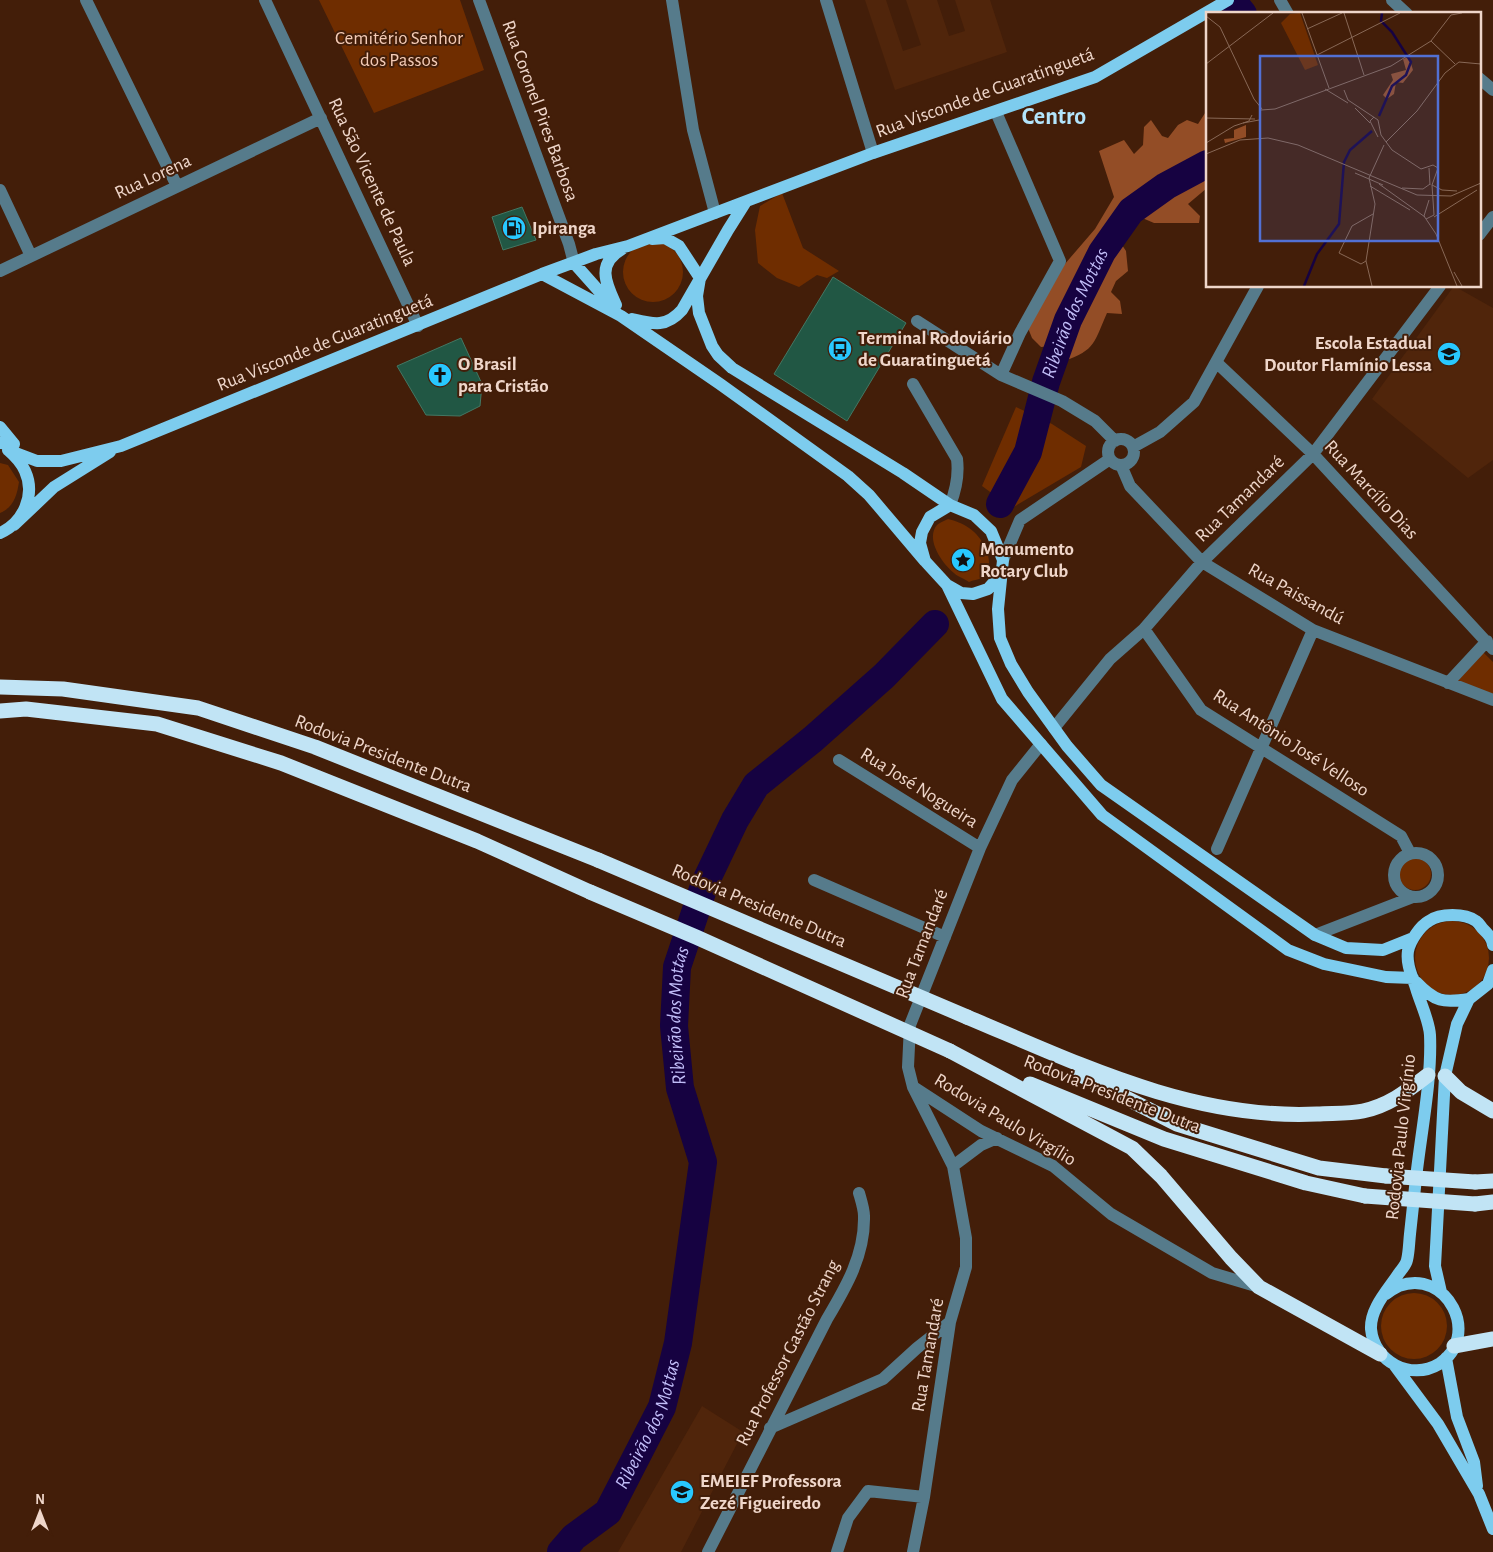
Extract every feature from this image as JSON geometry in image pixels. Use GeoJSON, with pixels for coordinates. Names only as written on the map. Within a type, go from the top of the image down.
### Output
{"type":"FeatureCollection","features":[{"type":"Feature","properties":{"kind":"highway","name":"Rodovia Presidente Dutra"},"geometry":{"type":"LineString","coordinates":[[0,687],[63,689],[198,708],[315,747],[598,860],[967,1017],[1177,1124],[1319,1168],[1386,1176],[1474,1182],[1493,1181]]}},
{"type":"Feature","properties":{"kind":"highway","name":"Rodovia Presidente Dutra"},"geometry":{"type":"LineString","coordinates":[[0,711],[26,709],[158,724],[281,762],[477,841],[950,1051],[1164,1139],[1306,1183],[1365,1196],[1474,1204],[1493,1202]]}},
{"type":"Feature","properties":{"kind":"highway"},"geometry":{"type":"LineString","coordinates":[[967,1017],[1100,1073],[1179,1099],[1231,1109],[1292,1115],[1362,1111],[1398,1098],[1428,1075]]}},
{"type":"Feature","properties":{"kind":"highway"},"geometry":{"type":"LineString","coordinates":[[950,1051],[1132,1148],[1161,1176],[1259,1288],[1380,1354]]}},
{"type":"Feature","properties":{"kind":"highway"},"geometry":{"type":"LineString","coordinates":[[1445,1076],[1462,1092],[1493,1111]]}},
{"type":"Feature","properties":{"kind":"highway"},"geometry":{"type":"LineString","coordinates":[[1450,1352],[1493,1339]]}},
{"type":"Feature","properties":{"kind":"main road","name":"Rua Visconde de Guaratinguetá"},"geometry":{"type":"LineString","coordinates":[[1207,12],[1228,0]]}},
{"type":"Feature","properties":{"kind":"main road","name":"Rua Visconde de Guaratinguetá"},"geometry":{"type":"LineString","coordinates":[[7,446],[37,461],[61,461],[121,446],[542,274],[596,254],[628,246],[873,153],[1095,77],[1206,12]]}},
{"type":"Feature","properties":{"kind":"main road"},"geometry":{"type":"LineString","coordinates":[[574,263],[621,316],[650,324],[674,319],[682,310],[745,203]]}},
{"type":"Feature","properties":{"kind":"main road"},"geometry":{"type":"LineString","coordinates":[[646,239],[665,238],[679,246],[700,278],[699,313],[712,346],[718,355],[732,368],[903,473],[950,505],[974,515],[991,531],[1003,560],[998,609],[1000,638],[1020,678],[1054,728],[1101,785],[1315,934],[1346,948],[1383,950],[1413,938],[1429,920],[1452,914],[1475,920],[1492,938],[1493,945]]}},
{"type":"Feature","properties":{"kind":"main road"},"geometry":{"type":"LineString","coordinates":[[621,316],[605,281],[605,267],[614,254],[628,246]]}},
{"type":"Feature","properties":{"kind":"main road"},"geometry":{"type":"LineString","coordinates":[[542,274],[621,316],[848,476],[869,495],[947,585],[1002,699],[1102,815],[1288,950],[1324,964],[1386,977],[1413,979],[1428,995],[1448,1002],[1469,999]]}},
{"type":"Feature","properties":{"kind":"main road"},"geometry":{"type":"LineString","coordinates":[[0,427],[7,446],[26,472],[29,486],[28,500],[23,514],[14,525]]}},
{"type":"Feature","properties":{"kind":"main road","name":"Rua Visconde de Guaratinguetá"},"geometry":{"type":"LineString","coordinates":[[0,533],[14,525],[54,487],[121,446]]}},
{"type":"Feature","properties":{"kind":"main road"},"geometry":{"type":"LineString","coordinates":[[925,561],[920,543],[922,532],[930,517],[950,505]]}},
{"type":"Feature","properties":{"kind":"main road"},"geometry":{"type":"LineString","coordinates":[[947,585],[961,593],[973,594],[988,589],[1002,573]]}},
{"type":"Feature","properties":{"kind":"main road","name":"Rodovia Paulo Virgínio"},"geometry":{"type":"LineString","coordinates":[[1413,938],[1408,952],[1408,966],[1430,1033],[1428,1075],[1407,1262],[1378,1304],[1372,1316],[1371,1329],[1374,1342],[1380,1354],[1395,1366],[1438,1424],[1478,1494],[1493,1529]]}},
{"type":"Feature","properties":{"kind":"main road","name":"Rodovia Paulo Virgínio"},"geometry":{"type":"LineString","coordinates":[[1478,1494],[1474,1462],[1457,1417],[1452,1384],[1450,1352],[1459,1333],[1458,1317],[1452,1303],[1441,1292],[1435,1266],[1445,1076],[1457,1024],[1469,999],[1488,984],[1493,970]]}},
{"type":"Feature","properties":{"kind":"main road"},"geometry":{"type":"LineString","coordinates":[[1386,1294],[1399,1286],[1413,1283],[1428,1285],[1441,1292]]}},
{"type":"Feature","properties":{"kind":"main road"},"geometry":{"type":"LineString","coordinates":[[1395,1366],[1418,1370],[1429,1368],[1450,1352]]}},
{"type":"Feature","properties":{"kind":"street"},"geometry":{"type":"LineString","coordinates":[[86,0],[177,186]]}},
{"type":"Feature","properties":{"kind":"street","name":"Rua São Vicente de Paula"},"geometry":{"type":"LineString","coordinates":[[265,0],[418,326]]}},
{"type":"Feature","properties":{"kind":"street","name":"Rua Coronel Pires Barbosa"},"geometry":{"type":"LineString","coordinates":[[479,0],[569,244],[574,263]]}},
{"type":"Feature","properties":{"kind":"street"},"geometry":{"type":"LineString","coordinates":[[672,0],[694,130],[715,213]]}},
{"type":"Feature","properties":{"kind":"street"},"geometry":{"type":"LineString","coordinates":[[826,0],[873,153]]}},
{"type":"Feature","properties":{"kind":"street"},"geometry":{"type":"LineString","coordinates":[[1280,0],[1287,12]]}},
{"type":"Feature","properties":{"kind":"street"},"geometry":{"type":"LineString","coordinates":[[1392,0],[1405,12]]}},
{"type":"Feature","properties":{"kind":"street"},"geometry":{"type":"LineString","coordinates":[[1480,79],[1493,90]]}},
{"type":"Feature","properties":{"kind":"street"},"geometry":{"type":"LineString","coordinates":[[996,112],[1060,261],[1020,333],[1001,375]]}},
{"type":"Feature","properties":{"kind":"street","name":"Rua Lorena"},"geometry":{"type":"LineString","coordinates":[[0,271],[321,118]]}},
{"type":"Feature","properties":{"kind":"street"},"geometry":{"type":"LineString","coordinates":[[0,190],[31,256]]}},
{"type":"Feature","properties":{"kind":"street"},"geometry":{"type":"LineString","coordinates":[[1480,234],[1493,217]]}},
{"type":"Feature","properties":{"kind":"street"},"geometry":{"type":"LineString","coordinates":[[1133,447],[1160,432],[1194,402],[1257,288]]}},
{"type":"Feature","properties":{"kind":"street","name":"Rua Tamandaré"},"geometry":{"type":"LineString","coordinates":[[1054,728],[1110,659],[1144,629],[1202,562],[1313,454],[1438,288]]}},
{"type":"Feature","properties":{"kind":"street"},"geometry":{"type":"LineString","coordinates":[[917,321],[1001,375],[1062,401],[1095,421],[1115,440],[1127,440],[1133,447],[1132,459],[1126,464],[1116,462],[1020,520],[1003,560]]}},
{"type":"Feature","properties":{"kind":"street","name":"Rua Marcílio Dias"},"geometry":{"type":"LineString","coordinates":[[1216,362],[1313,454],[1490,645]]}},
{"type":"Feature","properties":{"kind":"street"},"geometry":{"type":"LineString","coordinates":[[913,384],[957,460],[955,492],[950,505]]}},
{"type":"Feature","properties":{"kind":"street"},"geometry":{"type":"LineString","coordinates":[[1115,440],[1108,451],[1116,462]]}},
{"type":"Feature","properties":{"kind":"street","name":"Rua Paissandú"},"geometry":{"type":"LineString","coordinates":[[1116,462],[1130,486],[1202,562],[1313,630],[1493,700]]}},
{"type":"Feature","properties":{"kind":"street","name":"Rua Antônio José Velloso"},"geometry":{"type":"LineString","coordinates":[[1144,629],[1201,710],[1401,836],[1410,853]]}},
{"type":"Feature","properties":{"kind":"street"},"geometry":{"type":"LineString","coordinates":[[1217,849],[1313,630]]}},
{"type":"Feature","properties":{"kind":"street"},"geometry":{"type":"LineString","coordinates":[[1448,683],[1490,645]]}},
{"type":"Feature","properties":{"kind":"street","name":"Rua Tamandaré"},"geometry":{"type":"LineString","coordinates":[[913,1552],[924,1497],[950,1322],[966,1267],[966,1238],[954,1166],[913,1087],[908,1067],[910,1025],[980,848],[1012,780],[1041,744]]}},
{"type":"Feature","properties":{"kind":"street","name":"Rua José Nogueira"},"geometry":{"type":"LineString","coordinates":[[839,760],[980,848]]}},
{"type":"Feature","properties":{"kind":"street"},"geometry":{"type":"LineString","coordinates":[[1315,934],[1413,897],[1422,896],[1431,891],[1436,883],[1438,874],[1435,864],[1429,857],[1420,853],[1410,853],[1399,859],[1393,870],[1394,882],[1401,892],[1413,897]]}},
{"type":"Feature","properties":{"kind":"street"},"geometry":{"type":"LineString","coordinates":[[814,880],[945,937]]}},
{"type":"Feature","properties":{"kind":"street","name":"Rodovia Paulo Virgílio"},"geometry":{"type":"LineString","coordinates":[[913,1087],[982,1131],[1053,1166],[1111,1214],[1212,1273],[1259,1288]]}},
{"type":"Feature","properties":{"kind":"street"},"geometry":{"type":"LineString","coordinates":[[954,1166],[981,1145],[997,1138]]}},
{"type":"Feature","properties":{"kind":"street","name":"Rua Professor Gastão Strang"},"geometry":{"type":"LineString","coordinates":[[708,1552],[826,1319],[849,1282],[861,1248],[864,1215],[859,1193]]}},
{"type":"Feature","properties":{"kind":"street"},"geometry":{"type":"LineString","coordinates":[[770,1428],[884,1379],[917,1348],[950,1322]]}},
{"type":"Feature","properties":{"kind":"street"},"geometry":{"type":"LineString","coordinates":[[837,1552],[848,1518],[868,1491],[924,1497]]}},
{"type":"Feature","properties":{"kind":"shaded area"},"geometry":{"type":"Polygon","coordinates":[[[865,0],[886,0],[903,51],[921,45],[906,0],[937,0],[949,36],[965,31],[955,0],[990,0],[1007,52],[895,90],[865,0]]]}},
{"type":"Feature","properties":{"kind":"shaded area"},"geometry":{"type":"Polygon","coordinates":[[[1206,112],[1206,189],[1188,204],[1200,216],[1199,223],[1154,223],[1140,217],[1120,242],[1126,251],[1128,271],[1116,281],[1111,292],[1120,301],[1122,314],[1107,313],[1093,344],[1075,357],[1064,361],[1053,346],[1041,347],[1032,338],[1028,328],[1064,265],[1095,229],[1114,197],[1099,151],[1124,140],[1134,154],[1143,145],[1144,127],[1151,120],[1162,136],[1168,138],[1178,125],[1187,120],[1198,124],[1206,112]]]}},
{"type":"Feature","properties":{"kind":"shaded area","name":"Escola Estadual Doutor Flamínio Lessa"},"geometry":{"type":"Polygon","coordinates":[[[1453,288],[1458,288],[1493,308],[1493,460],[1468,478],[1372,399],[1453,288]]]}},
{"type":"Feature","properties":{"kind":"shaded area","name":"EMEIEF Professora Zezé Figueiredo"},"geometry":{"type":"Polygon","coordinates":[[[702,1406],[743,1432],[681,1552],[618,1552],[702,1406]]]}},
{"type":"Feature","properties":{"kind":"green space","name":"Cemitério Senhor dos Passos"},"geometry":{"type":"Polygon","coordinates":[[[319,0],[460,0],[484,70],[374,113],[319,0]]]}},
{"type":"Feature","properties":{"kind":"green space"},"geometry":{"type":"Polygon","coordinates":[[[782,193],[803,248],[839,271],[827,278],[817,275],[799,287],[777,278],[758,263],[755,230],[760,206],[782,193]]]}},
{"type":"Feature","properties":{"kind":"green space"},"geometry":{"type":"Polygon","coordinates":[[[653,242],[670,247],[678,255],[683,272],[678,289],[670,297],[653,302],[636,297],[628,289],[623,272],[628,255],[636,247],[653,242]]]}},
{"type":"Feature","properties":{"kind":"green space"},"geometry":{"type":"Polygon","coordinates":[[[1016,407],[1052,424],[1086,446],[1081,467],[1012,508],[982,486],[1016,407]]]}},
{"type":"Feature","properties":{"kind":"green space"},"geometry":{"type":"Polygon","coordinates":[[[0,463],[8,465],[19,482],[12,504],[0,513],[0,463]]]}},
{"type":"Feature","properties":{"kind":"green space"},"geometry":{"type":"Polygon","coordinates":[[[948,519],[959,522],[969,528],[984,544],[989,559],[989,566],[980,579],[969,582],[958,576],[947,567],[938,553],[933,538],[934,531],[938,524],[948,519]]]}},
{"type":"Feature","properties":{"kind":"green space"},"geometry":{"type":"Polygon","coordinates":[[[1481,650],[1493,662],[1493,697],[1454,680],[1481,650]]]}},
{"type":"Feature","properties":{"kind":"green space"},"geometry":{"type":"Polygon","coordinates":[[[1415,858],[1427,862],[1431,874],[1427,886],[1415,890],[1403,886],[1399,874],[1403,862],[1415,858]]]}},
{"type":"Feature","properties":{"kind":"green space"},"geometry":{"type":"Polygon","coordinates":[[[1452,921],[1466,924],[1478,932],[1486,944],[1489,958],[1486,972],[1478,984],[1466,992],[1452,995],[1438,992],[1426,984],[1418,972],[1415,958],[1418,944],[1426,932],[1438,924],[1452,921]]]}},
{"type":"Feature","properties":{"kind":"green space"},"geometry":{"type":"Polygon","coordinates":[[[1407,1293],[1421,1293],[1433,1298],[1442,1307],[1447,1319],[1445,1339],[1438,1350],[1421,1359],[1407,1359],[1395,1354],[1386,1345],[1381,1333],[1381,1319],[1386,1307],[1395,1298],[1407,1293]]]}},
{"type":"Feature","properties":{"kind":"building","name":"Ipiranga"},"geometry":{"type":"Polygon","coordinates":[[[522,207],[536,240],[503,250],[492,217],[522,207]]]}},
{"type":"Feature","properties":{"kind":"building","name":"Terminal Rodoviário de Guaratinguetá"},"geometry":{"type":"Polygon","coordinates":[[[833,277],[906,323],[847,421],[774,374],[833,277]]]}},
{"type":"Feature","properties":{"kind":"building","name":"O Brasil para Cristão"},"geometry":{"type":"Polygon","coordinates":[[[461,338],[482,384],[480,406],[460,416],[426,415],[397,366],[461,338]]]}},
{"type":"Feature","properties":{"kind":"waterway","name":"Ribeirão dos Mottas"},"geometry":{"type":"LineString","coordinates":[[1232,0],[1241,12]]}},
{"type":"Feature","properties":{"kind":"waterway","name":"Ribeirão dos Mottas"},"geometry":{"type":"LineString","coordinates":[[1000,504],[1028,452],[1046,382],[1068,320],[1102,252],[1131,211],[1166,186],[1206,165]]}},
{"type":"Feature","properties":{"kind":"waterway","name":"Ribeirão dos Mottas"},"geometry":{"type":"LineString","coordinates":[[561,1552],[574,1537],[608,1512],[662,1407],[678,1343],[703,1162],[680,1088],[674,1026],[677,967],[705,883],[735,820],[756,785],[813,739],[884,676],[935,624]]}},
{"type":"Feature","properties":{"kind":"place","name":"Ipiranga"},"geometry":{"type":"Point","coordinates":[514,228]}},
{"type":"Feature","properties":{"kind":"place","name":"Terminal Rodoviário de Guaratinguetá"},"geometry":{"type":"Point","coordinates":[840,349]}},
{"type":"Feature","properties":{"kind":"place","name":"Escola Estadual Doutor Flamínio Lessa"},"geometry":{"type":"Point","coordinates":[1449,354]}},
{"type":"Feature","properties":{"kind":"place","name":"O Brasil para Cristão"},"geometry":{"type":"Point","coordinates":[440,375]}},
{"type":"Feature","properties":{"kind":"place","name":"Monumento Rotary Club"},"geometry":{"type":"Point","coordinates":[963,560]}},
{"type":"Feature","properties":{"kind":"place","name":"EMEIEF Professora Zezé Figueiredo"},"geometry":{"type":"Point","coordinates":[682,1492]}},
{"type":"Feature","properties":{"kind":"district","name":"Centro"},"geometry":{"type":"Point","coordinates":[1054,117]}}]}
